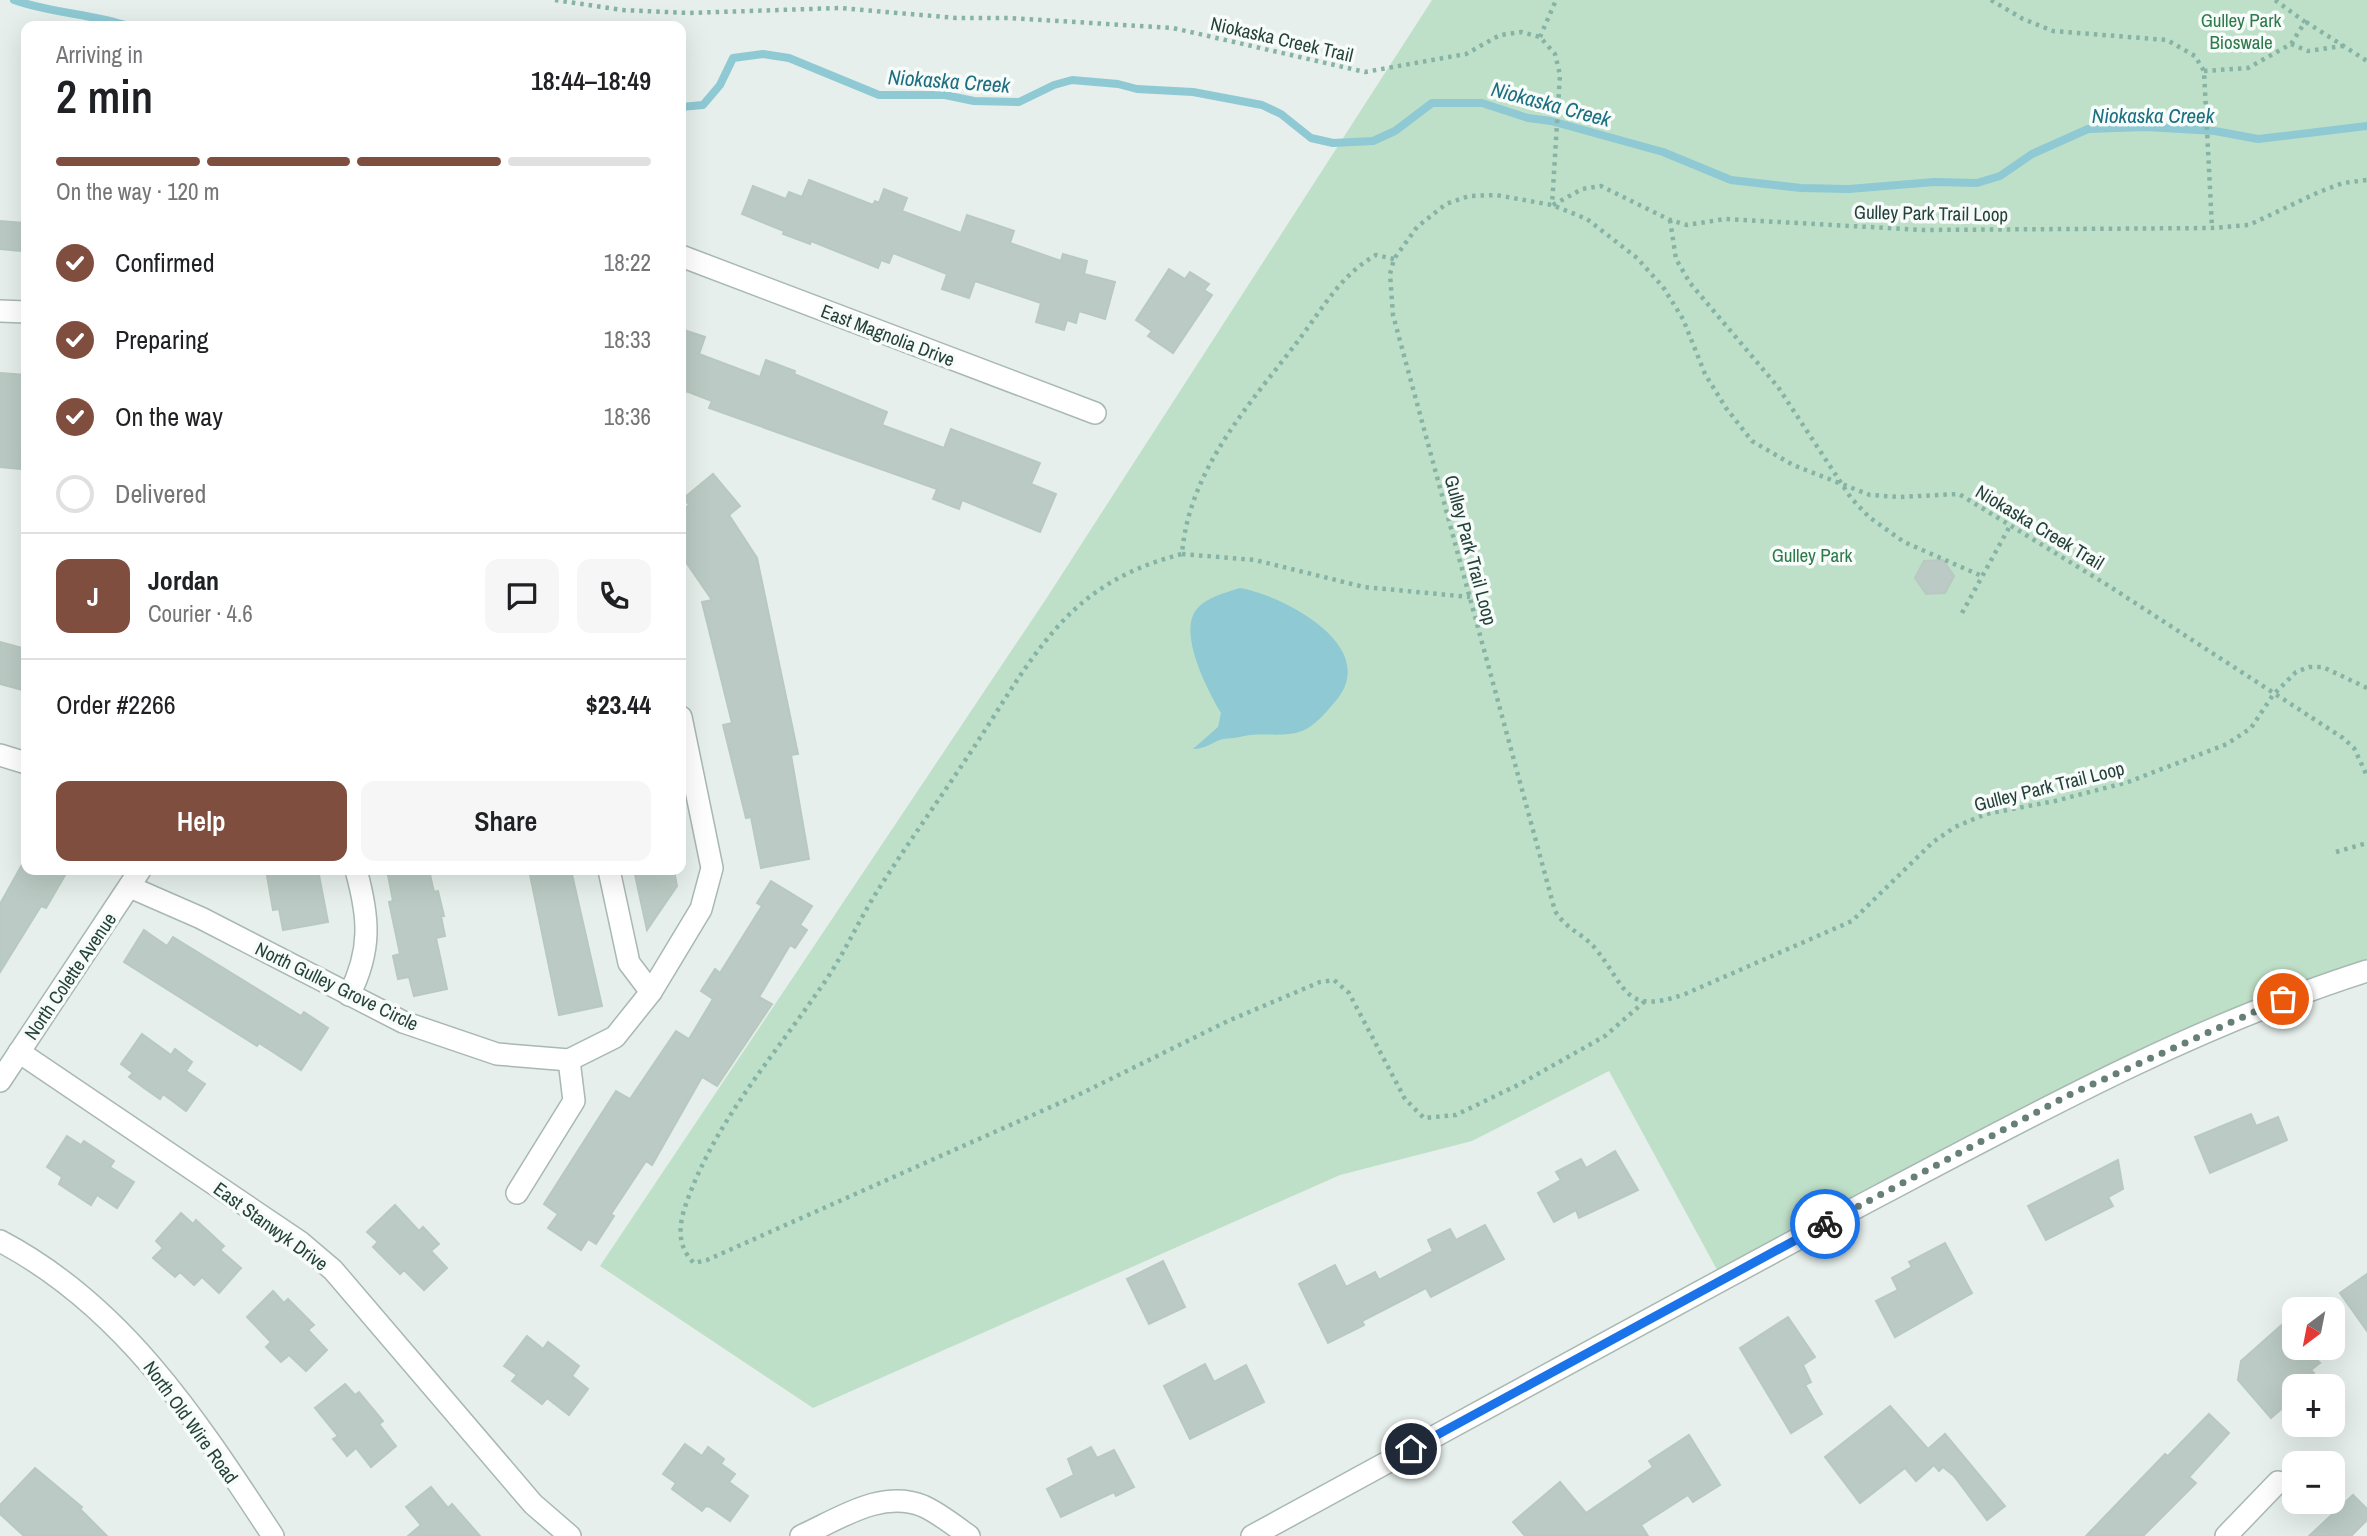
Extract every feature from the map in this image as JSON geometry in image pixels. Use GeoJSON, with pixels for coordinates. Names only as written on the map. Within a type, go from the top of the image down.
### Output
{"type":"FeatureCollection","features":[{"type":"Feature","properties":{"kind":"street","name":"East Magnolia Drive"},"geometry":{"type":"LineString","coordinates":[[686,258],[1095,413]]}},
{"type":"Feature","properties":{"kind":"street"},"geometry":{"type":"LineString","coordinates":[[0,311],[21,312]]}},
{"type":"Feature","properties":{"kind":"street"},"geometry":{"type":"LineString","coordinates":[[517,1193],[574,1101],[569,1060],[615,1037],[651,992],[701,909],[712,868],[686,741]]}},
{"type":"Feature","properties":{"kind":"street"},"geometry":{"type":"LineString","coordinates":[[0,755],[21,761]]}},
{"type":"Feature","properties":{"kind":"street"},"geometry":{"type":"LineString","coordinates":[[349,995],[362,969],[368,912],[357,875]]}},
{"type":"Feature","properties":{"kind":"street"},"geometry":{"type":"LineString","coordinates":[[611,875],[629,963],[651,992]]}},
{"type":"Feature","properties":{"kind":"street","name":"North Gulley Grove Circle"},"geometry":{"type":"LineString","coordinates":[[135,878],[201,918],[403,1022],[497,1054],[569,1060]]}},
{"type":"Feature","properties":{"kind":"street","name":"North Colette Avenue"},"geometry":{"type":"LineString","coordinates":[[0,1081],[135,878]]}},
{"type":"Feature","properties":{"kind":"street"},"geometry":{"type":"LineString","coordinates":[[1252,1536],[1709,1286],[2071,1094],[2241,1017],[2305,991],[2367,971]]}},
{"type":"Feature","properties":{"kind":"street","name":"East Stanwyk Drive"},"geometry":{"type":"LineString","coordinates":[[19,1052],[300,1242],[333,1270],[533,1504],[570,1536]]}},
{"type":"Feature","properties":{"kind":"street","name":"North Old Wire Road"},"geometry":{"type":"LineString","coordinates":[[0,1241],[62,1278],[120,1328],[178,1396],[270,1535]]}},
{"type":"Feature","properties":{"kind":"street"},"geometry":{"type":"LineString","coordinates":[[2226,1536],[2278,1482]]}},
{"type":"Feature","properties":{"kind":"street"},"geometry":{"type":"LineString","coordinates":[[801,1536],[879,1500],[902,1500],[925,1507],[969,1536]]}},
{"type":"Feature","properties":{"kind":"path","name":"Niokaska Creek Trail"},"geometry":{"type":"LineString","coordinates":[[555,0],[648,12],[840,8],[956,18],[1009,18],[1173,28],[1365,72],[1466,54],[1500,35],[1521,32],[1540,37]]}},
{"type":"Feature","properties":{"kind":"path"},"geometry":{"type":"LineString","coordinates":[[1182,554],[1184,528],[1199,487],[1222,444],[1334,290],[1357,266],[1376,255],[1394,259],[1417,227],[1446,204],[1468,196],[1496,195],[1552,205],[1560,75],[1555,54],[1540,37],[1556,0]]}},
{"type":"Feature","properties":{"kind":"path"},"geometry":{"type":"LineString","coordinates":[[1991,0],[2023,19],[2053,31],[2167,40],[2195,57],[2204,71],[2212,228]]}},
{"type":"Feature","properties":{"kind":"path"},"geometry":{"type":"LineString","coordinates":[[2275,0],[2367,61]]}},
{"type":"Feature","properties":{"kind":"path"},"geometry":{"type":"LineString","coordinates":[[2204,71],[2248,68],[2291,44],[2305,22]]}},
{"type":"Feature","properties":{"kind":"path"},"geometry":{"type":"LineString","coordinates":[[2291,44],[2308,51],[2344,46]]}},
{"type":"Feature","properties":{"kind":"path","name":"Gulley Park Trail Loop"},"geometry":{"type":"LineString","coordinates":[[1552,205],[1582,189],[1601,186],[1670,220],[1687,225],[1725,219],[1796,220],[1923,230],[2212,228],[2249,225],[2319,192],[2343,183],[2367,180]]}},
{"type":"Feature","properties":{"kind":"path","name":"Niokaska Creek Trail"},"geometry":{"type":"LineString","coordinates":[[1552,205],[1587,219],[1612,236],[1663,287],[1683,319],[1705,374],[1726,408],[1752,441],[1793,465],[1870,495],[1900,497],[1959,494],[2011,524],[2343,738],[2354,748],[2367,776]]}},
{"type":"Feature","properties":{"kind":"path"},"geometry":{"type":"LineString","coordinates":[[1670,220],[1676,259],[1690,283],[1737,342],[1778,387],[1837,480],[1869,517],[1904,542],[1984,577]]}},
{"type":"Feature","properties":{"kind":"path","name":"Gulley Park Trail Loop"},"geometry":{"type":"LineString","coordinates":[[1394,259],[1390,274],[1392,315],[1555,911],[1563,924],[1597,950],[1618,985],[1644,1002],[1664,1002],[1685,994],[1852,921],[1933,842],[1955,827],[1986,814],[2055,801],[2127,782],[2227,744],[2251,729],[2285,681],[2309,667],[2323,667],[2367,688]]}},
{"type":"Feature","properties":{"kind":"path"},"geometry":{"type":"LineString","coordinates":[[1962,613],[2011,524]]}},
{"type":"Feature","properties":{"kind":"path"},"geometry":{"type":"LineString","coordinates":[[1470,597],[1364,587],[1255,560],[1182,554],[1122,575],[1088,597],[1034,654],[1010,688],[882,884],[819,990],[758,1071],[712,1149],[683,1213],[680,1237],[685,1254],[694,1264],[840,1202],[1080,1094],[1254,1009],[1320,982],[1334,980],[1349,993],[1405,1099],[1424,1118],[1456,1115],[1520,1084],[1605,1036],[1644,1002]]}},
{"type":"Feature","properties":{"kind":"path"},"geometry":{"type":"LineString","coordinates":[[2336,852],[2367,843]]}},
{"type":"Feature","properties":{"kind":"green space","name":"Gulley Park"},"geometry":{"type":"Polygon","coordinates":[[[1432,0],[2367,0],[2367,971],[2305,991],[1722,1279],[1609,1071],[1472,1141],[1340,1175],[813,1408],[600,1266],[1046,599],[1432,0]]]}},
{"type":"Feature","properties":{"kind":"water"},"geometry":{"type":"Polygon","coordinates":[[[1240,588],[1281,602],[1303,613],[1323,628],[1338,645],[1347,663],[1346,683],[1323,715],[1302,731],[1223,739],[1193,749],[1218,727],[1221,713],[1197,662],[1190,633],[1191,620],[1196,610],[1205,602],[1240,588]]]}},
{"type":"Feature","properties":{"kind":"building"},"geometry":{"type":"Polygon","coordinates":[[[809,180],[873,205],[875,201],[879,203],[884,189],[907,198],[902,211],[961,233],[967,215],[1014,231],[1010,243],[1061,261],[1063,254],[1087,261],[1084,274],[1115,282],[1105,319],[1079,311],[1076,323],[1067,320],[1064,330],[1036,322],[1041,303],[975,281],[969,298],[942,289],[947,274],[893,253],[889,263],[881,260],[878,268],[811,241],[810,244],[783,234],[784,231],[742,214],[753,186],[786,199],[789,192],[802,197],[809,180]]]}},
{"type":"Feature","properties":{"kind":"building"},"geometry":{"type":"Polygon","coordinates":[[[0,221],[21,223],[20,251],[0,249],[0,221]]]}},
{"type":"Feature","properties":{"kind":"building"},"geometry":{"type":"Polygon","coordinates":[[[1169,269],[1185,279],[1190,272],[1209,284],[1204,290],[1212,295],[1173,353],[1148,336],[1152,331],[1136,320],[1169,269]]]}},
{"type":"Feature","properties":{"kind":"building"},"geometry":{"type":"Polygon","coordinates":[[[686,331],[705,337],[699,354],[760,377],[766,360],[795,371],[794,374],[887,412],[882,425],[944,448],[951,429],[1040,463],[1031,484],[1056,494],[1040,532],[962,500],[959,509],[933,499],[937,489],[709,408],[712,401],[686,391],[686,331]]]}},
{"type":"Feature","properties":{"kind":"building"},"geometry":{"type":"Polygon","coordinates":[[[0,373],[21,375],[20,469],[0,467],[0,373]]]}},
{"type":"Feature","properties":{"kind":"building"},"geometry":{"type":"Polygon","coordinates":[[[713,474],[740,506],[729,515],[757,558],[798,754],[791,755],[809,859],[761,868],[751,817],[746,818],[723,725],[732,723],[702,602],[712,600],[686,562],[686,508],[689,505],[686,496],[713,474]]]}},
{"type":"Feature","properties":{"kind":"building"},"geometry":{"type":"Polygon","coordinates":[[[1943,560],[1954,576],[1945,593],[1926,594],[1915,578],[1924,561],[1943,560]]]}},
{"type":"Feature","properties":{"kind":"building"},"geometry":{"type":"Polygon","coordinates":[[[0,642],[21,648],[21,690],[0,684],[0,642]]]}},
{"type":"Feature","properties":{"kind":"building"},"geometry":{"type":"Polygon","coordinates":[[[21,866],[21,875],[65,875],[46,908],[41,906],[0,972],[0,904],[21,866]]]}},
{"type":"Feature","properties":{"kind":"building"},"geometry":{"type":"Polygon","coordinates":[[[267,875],[319,875],[328,922],[283,930],[279,909],[273,910],[267,875]]]}},
{"type":"Feature","properties":{"kind":"building"},"geometry":{"type":"Polygon","coordinates":[[[388,875],[430,875],[434,892],[438,891],[444,916],[441,916],[445,936],[436,938],[447,989],[414,996],[409,977],[398,979],[393,956],[400,954],[389,902],[393,901],[388,875]]]}},
{"type":"Feature","properties":{"kind":"building"},"geometry":{"type":"Polygon","coordinates":[[[530,875],[572,875],[602,1006],[559,1015],[530,875]]]}},
{"type":"Feature","properties":{"kind":"building"},"geometry":{"type":"Polygon","coordinates":[[[635,875],[675,875],[677,886],[647,930],[635,875]]]}},
{"type":"Feature","properties":{"kind":"building"},"geometry":{"type":"Polygon","coordinates":[[[771,881],[812,906],[800,925],[807,930],[795,948],[790,945],[759,997],[772,1004],[717,1086],[702,1077],[652,1165],[646,1161],[611,1214],[614,1216],[596,1244],[588,1239],[581,1250],[548,1228],[558,1214],[544,1204],[616,1091],[630,1099],[676,1031],[689,1039],[713,999],[701,991],[715,969],[720,973],[762,906],[757,903],[771,881]]]}},
{"type":"Feature","properties":{"kind":"building"},"geometry":{"type":"Polygon","coordinates":[[[144,930],[167,946],[173,937],[301,1016],[304,1012],[328,1028],[301,1070],[259,1043],[257,1046],[124,962],[144,930]]]}},
{"type":"Feature","properties":{"kind":"building"},"geometry":{"type":"Polygon","coordinates":[[[142,1034],[171,1055],[175,1049],[192,1062],[186,1071],[205,1084],[186,1111],[163,1094],[160,1099],[144,1088],[129,1077],[133,1073],[121,1064],[142,1034]]]}},
{"type":"Feature","properties":{"kind":"building"},"geometry":{"type":"Polygon","coordinates":[[[2251,1114],[2256,1126],[2278,1117],[2287,1140],[2210,1173],[2195,1137],[2251,1114]]]}},
{"type":"Feature","properties":{"kind":"building"},"geometry":{"type":"Polygon","coordinates":[[[67,1136],[81,1145],[84,1141],[114,1161],[110,1167],[134,1182],[117,1208],[97,1195],[91,1205],[59,1184],[62,1177],[47,1167],[67,1136]]]}},
{"type":"Feature","properties":{"kind":"building"},"geometry":{"type":"Polygon","coordinates":[[[1615,1151],[1638,1190],[1579,1218],[1576,1210],[1554,1222],[1538,1193],[1561,1180],[1556,1172],[1581,1159],[1586,1168],[1615,1151]]]}},
{"type":"Feature","properties":{"kind":"building"},"geometry":{"type":"Polygon","coordinates":[[[2118,1160],[2123,1189],[2108,1197],[2113,1206],[2046,1240],[2028,1206],[2118,1160]]]}},
{"type":"Feature","properties":{"kind":"building"},"geometry":{"type":"Polygon","coordinates":[[[395,1205],[419,1231],[423,1227],[439,1244],[431,1251],[447,1268],[424,1290],[404,1270],[400,1274],[373,1247],[378,1242],[367,1232],[395,1205]]]}},
{"type":"Feature","properties":{"kind":"building"},"geometry":{"type":"Polygon","coordinates":[[[181,1213],[193,1224],[196,1220],[224,1246],[220,1250],[241,1268],[219,1293],[202,1277],[194,1285],[180,1272],[175,1277],[153,1258],[163,1248],[156,1241],[181,1213]]]}},
{"type":"Feature","properties":{"kind":"building"},"geometry":{"type":"Polygon","coordinates":[[[1485,1225],[1504,1259],[1431,1297],[1426,1288],[1362,1321],[1364,1325],[1328,1343],[1299,1284],[1335,1265],[1346,1287],[1375,1272],[1379,1280],[1433,1251],[1428,1240],[1450,1229],[1456,1240],[1485,1225]]]}},
{"type":"Feature","properties":{"kind":"building"},"geometry":{"type":"Polygon","coordinates":[[[1945,1243],[1972,1293],[1895,1337],[1876,1301],[1898,1290],[1892,1278],[1912,1267],[1909,1262],[1945,1243]]]}},
{"type":"Feature","properties":{"kind":"building"},"geometry":{"type":"Polygon","coordinates":[[[1163,1261],[1185,1307],[1149,1324],[1127,1279],[1163,1261]]]}},
{"type":"Feature","properties":{"kind":"building"},"geometry":{"type":"Polygon","coordinates":[[[2367,1274],[2367,1331],[2345,1297],[2340,1293],[2367,1274]]]}},
{"type":"Feature","properties":{"kind":"building"},"geometry":{"type":"Polygon","coordinates":[[[273,1291],[284,1303],[288,1299],[314,1325],[308,1330],[327,1350],[306,1371],[289,1355],[281,1362],[266,1347],[271,1342],[247,1317],[273,1291]]]}},
{"type":"Feature","properties":{"kind":"building"},"geometry":{"type":"Polygon","coordinates":[[[1788,1317],[1815,1357],[1803,1365],[1811,1382],[1805,1385],[1822,1414],[1791,1433],[1740,1348],[1788,1317]]]}},
{"type":"Feature","properties":{"kind":"building"},"geometry":{"type":"Polygon","coordinates":[[[2282,1325],[2282,1360],[2317,1360],[2320,1363],[2311,1370],[2313,1374],[2282,1374],[2282,1408],[2271,1418],[2238,1380],[2241,1361],[2282,1325]]]}},
{"type":"Feature","properties":{"kind":"building"},"geometry":{"type":"Polygon","coordinates":[[[527,1336],[543,1349],[548,1342],[579,1366],[572,1376],[588,1389],[569,1415],[547,1398],[542,1404],[512,1381],[517,1375],[504,1366],[527,1336]]]}},
{"type":"Feature","properties":{"kind":"building"},"geometry":{"type":"Polygon","coordinates":[[[1205,1364],[1214,1382],[1246,1365],[1264,1402],[1190,1439],[1164,1386],[1205,1364]]]}},
{"type":"Feature","properties":{"kind":"building"},"geometry":{"type":"Polygon","coordinates":[[[345,1384],[355,1395],[359,1392],[383,1421],[379,1424],[396,1446],[371,1467],[356,1448],[347,1456],[333,1439],[338,1436],[315,1408],[345,1384]]]}},
{"type":"Feature","properties":{"kind":"building"},"geometry":{"type":"Polygon","coordinates":[[[1890,1406],[1928,1449],[1945,1434],[2005,1506],[1987,1520],[1954,1476],[1943,1467],[1939,1471],[1934,1465],[1916,1481],[1905,1468],[1860,1503],[1825,1457],[1890,1406]]]}},
{"type":"Feature","properties":{"kind":"building"},"geometry":{"type":"Polygon","coordinates":[[[2209,1414],[2229,1433],[2189,1477],[2196,1483],[2143,1536],[2086,1536],[2165,1454],[2168,1456],[2209,1414]]]}},
{"type":"Feature","properties":{"kind":"building"},"geometry":{"type":"Polygon","coordinates":[[[1689,1435],[1720,1485],[1693,1502],[1688,1495],[1641,1525],[1648,1536],[1525,1536],[1513,1522],[1560,1482],[1586,1513],[1653,1467],[1649,1461],[1689,1435]]]}},
{"type":"Feature","properties":{"kind":"building"},"geometry":{"type":"Polygon","coordinates":[[[685,1444],[702,1456],[708,1447],[724,1459],[721,1464],[735,1474],[729,1482],[748,1496],[730,1521],[710,1507],[706,1506],[702,1511],[672,1489],[676,1483],[663,1474],[685,1444]]]}},
{"type":"Feature","properties":{"kind":"building"},"geometry":{"type":"Polygon","coordinates":[[[1091,1447],[1097,1458],[1114,1450],[1134,1487],[1116,1496],[1114,1492],[1061,1517],[1047,1489],[1074,1475],[1068,1459],[1091,1447]]]}},
{"type":"Feature","properties":{"kind":"building"},"geometry":{"type":"Polygon","coordinates":[[[35,1468],[82,1507],[80,1509],[107,1536],[24,1536],[0,1514],[0,1505],[35,1468]]]}},
{"type":"Feature","properties":{"kind":"building"},"geometry":{"type":"Polygon","coordinates":[[[431,1487],[448,1508],[452,1504],[480,1536],[408,1536],[421,1525],[406,1507],[431,1487]]]}},
{"type":"Feature","properties":{"kind":"building"},"geometry":{"type":"Polygon","coordinates":[[[2353,1495],[2367,1509],[2367,1520],[2351,1536],[2309,1536],[2333,1514],[2345,1514],[2345,1502],[2353,1495]]]}},
{"type":"Feature","properties":{"kind":"waterway","name":"Niokaska Creek"},"geometry":{"type":"LineString","coordinates":[[14,0],[108,21]]}},
{"type":"Feature","properties":{"kind":"waterway","name":"Niokaska Creek"},"geometry":{"type":"LineString","coordinates":[[686,107],[703,105],[720,85],[733,58],[763,54],[789,58],[879,95],[945,95],[974,101],[1019,102],[1054,85],[1072,80],[1118,84],[1137,89],[1193,92],[1262,105],[1281,114],[1311,138],[1333,143],[1373,141],[1395,131],[1432,103],[1482,103],[1528,118],[1551,121],[1663,152],[1731,180],[1801,188],[1849,189],[1934,182],[1977,183],[2000,176],[2032,154],[2088,129],[2145,127],[2215,131],[2258,139],[2367,126]]}},
{"type":"Feature","properties":{"kind":"way so far"},"geometry":{"type":"LineString","coordinates":[[1825,1224],[2071,1094],[2283,999]]}},
{"type":"Feature","properties":{"kind":"route"},"geometry":{"type":"LineString","coordinates":[[1411,1449],[1825,1224]]}},
{"type":"Feature","properties":{"kind":"park label","name":"Gulley Park Bioswale"},"geometry":{"type":"Point","coordinates":[2241,31]}}]}
